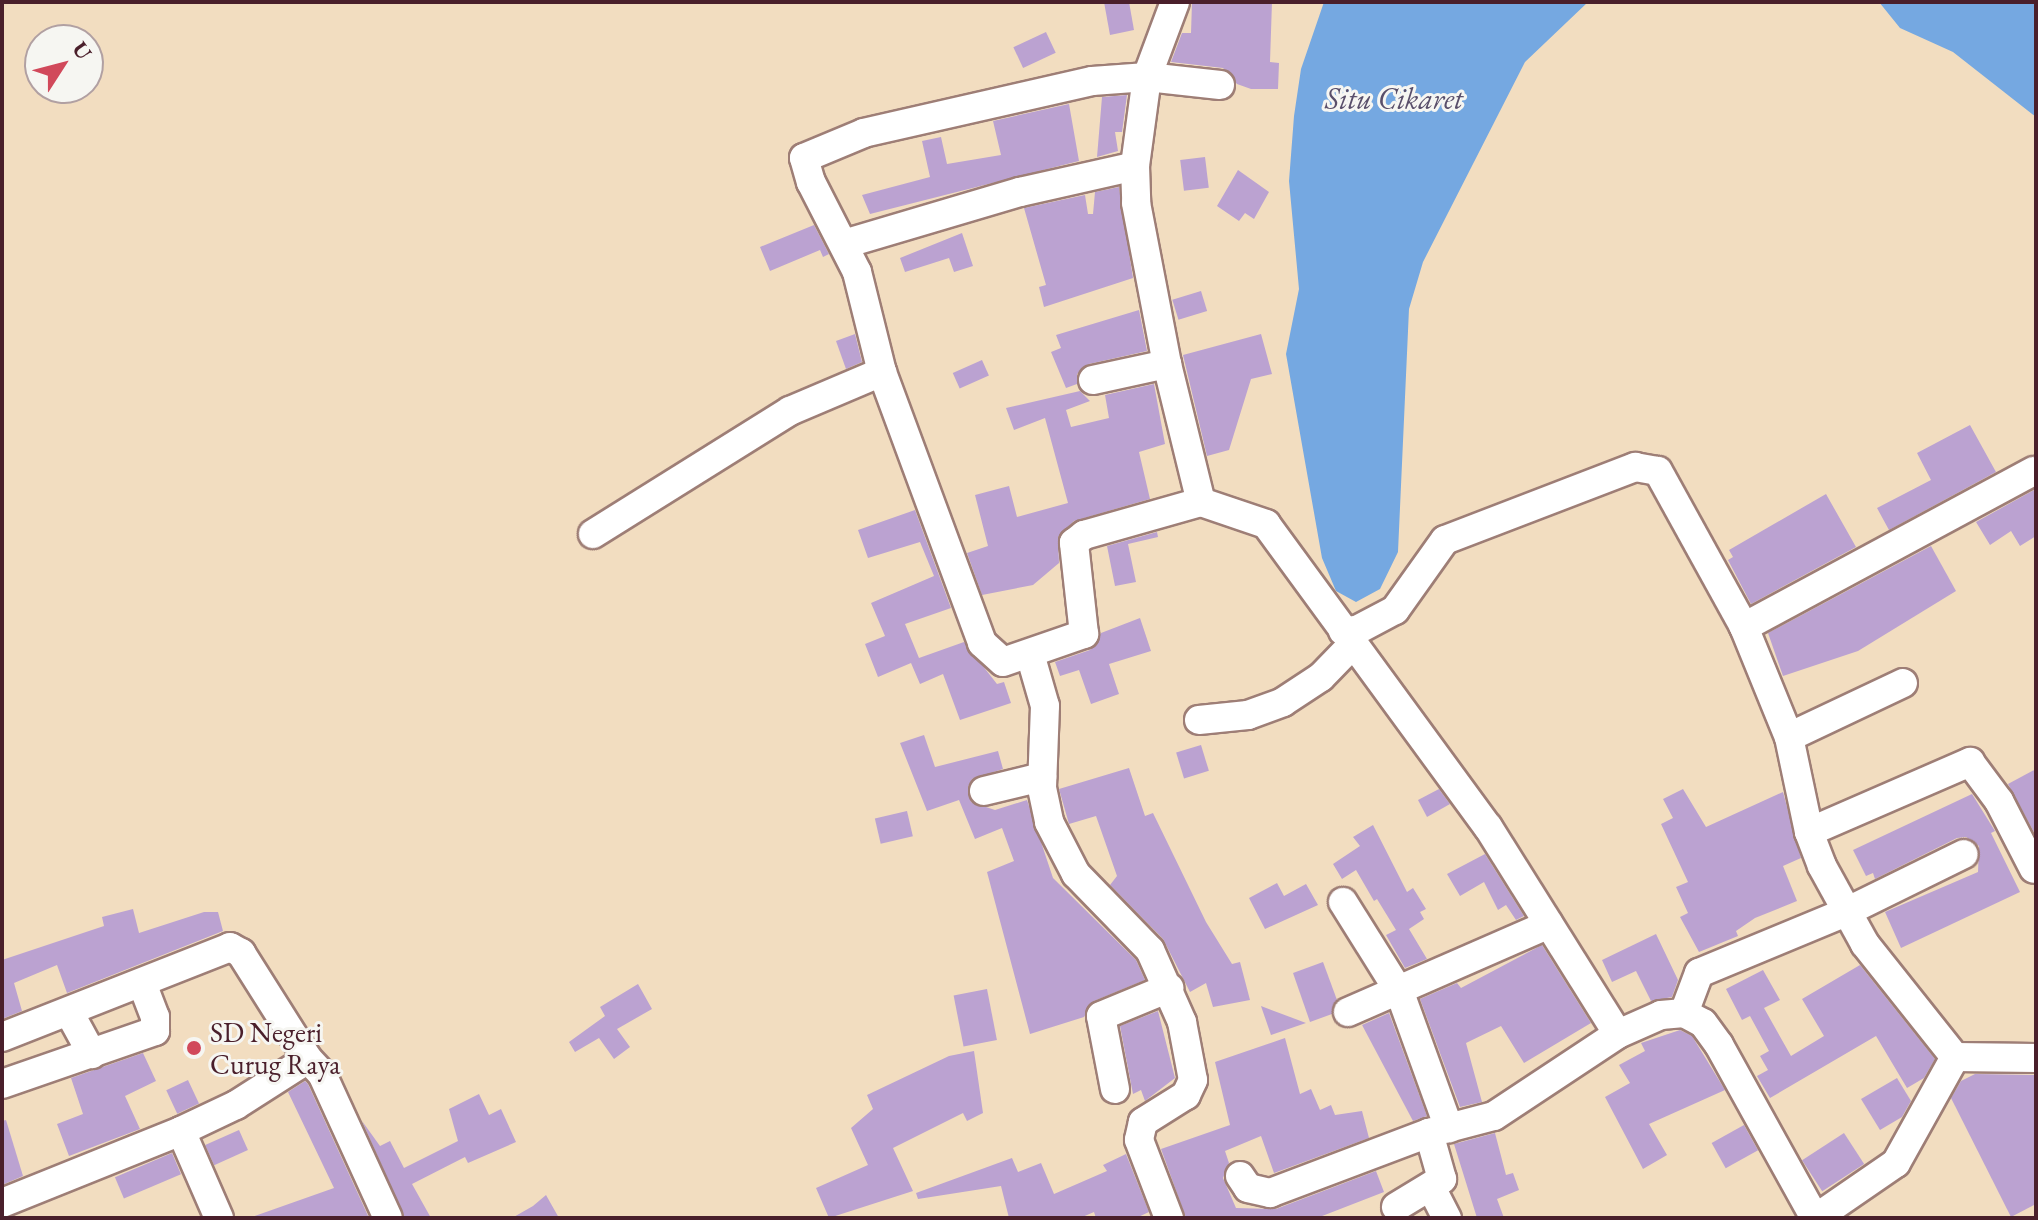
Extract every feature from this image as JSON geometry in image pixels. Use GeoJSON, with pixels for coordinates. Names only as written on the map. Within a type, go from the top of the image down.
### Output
{"type":"FeatureCollection","features":[{"type":"Feature","properties":{"kind":"street"},"geometry":{"type":"LineString","coordinates":[[1175,2],[1147,77],[1135,166],[1136,203],[1167,364],[1201,502]]}},
{"type":"Feature","properties":{"kind":"street"},"geometry":{"type":"LineString","coordinates":[[1220,85],[1147,77],[1092,81],[864,133],[812,153],[803,165],[844,244],[865,296],[882,372],[982,643],[1003,662],[1084,634],[1075,579],[1078,538],[1201,502],[1250,517],[1277,534],[1348,638],[1488,827],[1618,1034]]}},
{"type":"Feature","properties":{"kind":"street"},"geometry":{"type":"LineString","coordinates":[[844,244],[1020,192],[1135,166]]}},
{"type":"Feature","properties":{"kind":"street"},"geometry":{"type":"LineString","coordinates":[[1093,380],[1167,364]]}},
{"type":"Feature","properties":{"kind":"street"},"geometry":{"type":"LineString","coordinates":[[593,534],[769,423],[882,372]]}},
{"type":"Feature","properties":{"kind":"street"},"geometry":{"type":"LineString","coordinates":[[1199,720],[1248,715],[1283,702],[1321,677],[1348,638],[1395,610],[1445,540],[1645,466],[1667,480],[1744,627],[1789,737],[1809,832],[1846,912],[1898,991],[1955,1057],[2036,1058]]}},
{"type":"Feature","properties":{"kind":"street"},"geometry":{"type":"LineString","coordinates":[[1744,627],[2034,471]]}},
{"type":"Feature","properties":{"kind":"street"},"geometry":{"type":"LineString","coordinates":[[1030,654],[1045,706],[1042,777],[1049,822],[1061,851],[1076,874],[1150,950],[1182,1022],[1193,1080],[1186,1095],[1143,1122],[1139,1140],[1169,1218]]}},
{"type":"Feature","properties":{"kind":"street"},"geometry":{"type":"LineString","coordinates":[[1789,737],[1903,683]]}},
{"type":"Feature","properties":{"kind":"street"},"geometry":{"type":"LineString","coordinates":[[1809,832],[1970,762],[1999,801],[2034,869]]}},
{"type":"Feature","properties":{"kind":"street"},"geometry":{"type":"LineString","coordinates":[[984,791],[1042,777]]}},
{"type":"Feature","properties":{"kind":"street"},"geometry":{"type":"LineString","coordinates":[[1684,1013],[1699,973],[1846,912],[1964,854]]}},
{"type":"Feature","properties":{"kind":"street"},"geometry":{"type":"LineString","coordinates":[[1343,902],[1400,993],[1439,1131],[1442,1179],[1432,1189],[1396,1207]]}},
{"type":"Feature","properties":{"kind":"street"},"geometry":{"type":"LineString","coordinates":[[1348,1012],[1400,993],[1549,924]]}},
{"type":"Feature","properties":{"kind":"street"},"geometry":{"type":"LineString","coordinates":[[2,1037],[230,947],[241,953],[329,1087],[388,1218]]}},
{"type":"Feature","properties":{"kind":"street"},"geometry":{"type":"LineString","coordinates":[[2,1084],[155,1031],[155,1017],[142,983]]}},
{"type":"Feature","properties":{"kind":"street"},"geometry":{"type":"LineString","coordinates":[[1115,1089],[1101,1016],[1169,988]]}},
{"type":"Feature","properties":{"kind":"street"},"geometry":{"type":"LineString","coordinates":[[69,1012],[92,1054]]}},
{"type":"Feature","properties":{"kind":"street"},"geometry":{"type":"LineString","coordinates":[[1240,1176],[1248,1188],[1270,1193],[1516,1104],[1618,1034],[1661,1015],[1684,1013],[1703,1023],[1719,1045],[1816,1218],[1896,1163],[1955,1057]]}},
{"type":"Feature","properties":{"kind":"street"},"geometry":{"type":"LineString","coordinates":[[2,1203],[181,1131],[236,1105],[264,1082],[308,1059]]}},
{"type":"Feature","properties":{"kind":"street"},"geometry":{"type":"LineString","coordinates":[[181,1131],[219,1218]]}},
{"type":"Feature","properties":{"kind":"street"},"geometry":{"type":"LineString","coordinates":[[1432,1189],[1447,1218]]}},
{"type":"Feature","properties":{"kind":"water","name":"Situ Cikaret"},"geometry":{"type":"Polygon","coordinates":[[[1324,2],[1588,2],[1525,62],[1423,262],[1409,309],[1398,552],[1380,589],[1356,602],[1336,591],[1322,558],[1286,354],[1299,289],[1289,181],[1294,116],[1301,69],[1324,2]]]}},
{"type":"Feature","properties":{"kind":"water"},"geometry":{"type":"Polygon","coordinates":[[[1879,2],[2036,2],[2036,117],[1953,52],[1900,28],[1879,2]]]}},
{"type":"Feature","properties":{"kind":"building"},"geometry":{"type":"Polygon","coordinates":[[[1104,2],[1129,2],[1134,30],[1110,35],[1104,2]]]}},
{"type":"Feature","properties":{"kind":"building"},"geometry":{"type":"Polygon","coordinates":[[[1192,2],[1272,2],[1270,62],[1279,63],[1278,89],[1251,89],[1237,84],[1223,68],[1171,62],[1182,33],[1191,33],[1192,2]]]}},
{"type":"Feature","properties":{"kind":"building"},"geometry":{"type":"Polygon","coordinates":[[[1046,32],[1056,53],[1023,68],[1013,47],[1046,32]]]}},
{"type":"Feature","properties":{"kind":"building"},"geometry":{"type":"Polygon","coordinates":[[[1127,95],[1122,132],[1115,132],[1118,151],[1097,157],[1102,97],[1127,95]]]}},
{"type":"Feature","properties":{"kind":"building"},"geometry":{"type":"Polygon","coordinates":[[[1069,104],[1079,161],[870,214],[862,195],[930,177],[922,141],[941,137],[947,164],[1001,155],[993,121],[1069,104]]]}},
{"type":"Feature","properties":{"kind":"building"},"geometry":{"type":"Polygon","coordinates":[[[1205,157],[1209,188],[1184,191],[1180,160],[1205,157]]]}},
{"type":"Feature","properties":{"kind":"building"},"geometry":{"type":"Polygon","coordinates":[[[1238,170],[1269,192],[1254,219],[1245,213],[1239,221],[1217,206],[1238,170]]]}},
{"type":"Feature","properties":{"kind":"building"},"geometry":{"type":"Polygon","coordinates":[[[1119,187],[1133,278],[1044,307],[1039,287],[1046,285],[1024,208],[1085,195],[1088,214],[1093,214],[1095,192],[1119,187]]]}},
{"type":"Feature","properties":{"kind":"building"},"geometry":{"type":"Polygon","coordinates":[[[814,225],[829,254],[823,257],[820,250],[770,271],[760,247],[814,225]]]}},
{"type":"Feature","properties":{"kind":"building"},"geometry":{"type":"Polygon","coordinates":[[[962,233],[973,266],[954,272],[949,258],[905,272],[900,258],[962,233]]]}},
{"type":"Feature","properties":{"kind":"building"},"geometry":{"type":"Polygon","coordinates":[[[1201,291],[1207,311],[1178,320],[1172,300],[1201,291]]]}},
{"type":"Feature","properties":{"kind":"building"},"geometry":{"type":"Polygon","coordinates":[[[1139,310],[1147,351],[1089,364],[1077,374],[1077,384],[1066,388],[1051,352],[1061,348],[1056,335],[1139,310]]]}},
{"type":"Feature","properties":{"kind":"building"},"geometry":{"type":"Polygon","coordinates":[[[855,334],[862,362],[846,369],[836,341],[855,334]]]}},
{"type":"Feature","properties":{"kind":"building"},"geometry":{"type":"Polygon","coordinates":[[[1261,334],[1272,374],[1251,379],[1229,450],[1207,456],[1183,355],[1261,334]]]}},
{"type":"Feature","properties":{"kind":"building"},"geometry":{"type":"Polygon","coordinates":[[[982,360],[989,376],[960,389],[953,373],[982,360]]]}},
{"type":"Feature","properties":{"kind":"building"},"geometry":{"type":"Polygon","coordinates":[[[1154,384],[1165,444],[1139,452],[1150,499],[1074,521],[1058,537],[1059,563],[1033,585],[982,595],[967,553],[988,546],[975,495],[1009,486],[1017,517],[1068,503],[1045,418],[1014,430],[1006,408],[1080,391],[1090,401],[1066,410],[1071,427],[1109,418],[1105,395],[1154,384]]]}},
{"type":"Feature","properties":{"kind":"building"},"geometry":{"type":"Polygon","coordinates":[[[1970,425],[1996,472],[1889,530],[1877,508],[1931,480],[1917,453],[1970,425]]]}},
{"type":"Feature","properties":{"kind":"building"},"geometry":{"type":"Polygon","coordinates":[[[2036,489],[2036,536],[2020,546],[2011,531],[1990,545],[1976,522],[2036,489]]]}},
{"type":"Feature","properties":{"kind":"building"},"geometry":{"type":"Polygon","coordinates":[[[1826,494],[1856,547],[1751,604],[1728,560],[1733,557],[1729,550],[1826,494]]]}},
{"type":"Feature","properties":{"kind":"building"},"geometry":{"type":"Polygon","coordinates":[[[915,510],[951,608],[905,624],[919,658],[964,642],[997,684],[1004,682],[1011,703],[960,720],[943,674],[920,684],[911,663],[878,677],[865,644],[885,636],[871,603],[934,576],[920,542],[868,558],[858,530],[915,510]]]}},
{"type":"Feature","properties":{"kind":"building"},"geometry":{"type":"Polygon","coordinates":[[[1157,532],[1158,537],[1128,544],[1136,582],[1115,586],[1107,546],[1157,532]]]}},
{"type":"Feature","properties":{"kind":"building"},"geometry":{"type":"Polygon","coordinates":[[[1931,546],[1956,591],[1858,651],[1783,676],[1768,633],[1931,546]]]}},
{"type":"Feature","properties":{"kind":"building"},"geometry":{"type":"Polygon","coordinates":[[[1140,618],[1151,651],[1109,664],[1119,694],[1091,704],[1079,670],[1060,676],[1055,662],[1090,650],[1101,633],[1140,618]]]}},
{"type":"Feature","properties":{"kind":"building"},"geometry":{"type":"Polygon","coordinates":[[[924,735],[935,767],[998,751],[1003,769],[972,779],[968,787],[971,802],[995,810],[1027,800],[1053,878],[1136,960],[1145,980],[1094,1001],[1084,1017],[1030,1034],[987,872],[1014,861],[1002,828],[975,839],[959,800],[927,811],[900,743],[924,735]]]}},
{"type":"Feature","properties":{"kind":"building"},"geometry":{"type":"Polygon","coordinates":[[[1201,745],[1209,771],[1184,778],[1176,753],[1201,745]]]}},
{"type":"Feature","properties":{"kind":"building"},"geometry":{"type":"Polygon","coordinates":[[[1129,768],[1145,816],[1153,813],[1206,922],[1232,964],[1240,962],[1250,1000],[1213,1007],[1206,983],[1190,992],[1163,939],[1110,885],[1117,876],[1096,816],[1069,824],[1059,789],[1129,768]]]}},
{"type":"Feature","properties":{"kind":"building"},"geometry":{"type":"Polygon","coordinates":[[[2036,769],[2036,836],[2008,784],[2036,769]]]}},
{"type":"Feature","properties":{"kind":"building"},"geometry":{"type":"Polygon","coordinates":[[[1439,789],[1450,804],[1427,817],[1418,800],[1439,789]]]}},
{"type":"Feature","properties":{"kind":"building"},"geometry":{"type":"Polygon","coordinates":[[[1683,789],[1706,827],[1783,792],[1801,858],[1783,866],[1797,901],[1755,918],[1736,931],[1738,936],[1699,952],[1680,917],[1688,913],[1676,887],[1688,882],[1661,824],[1673,818],[1663,799],[1683,789]]]}},
{"type":"Feature","properties":{"kind":"building"},"geometry":{"type":"Polygon","coordinates":[[[1972,794],[1995,831],[1991,833],[2020,892],[1901,948],[1885,912],[1978,872],[1979,846],[1966,837],[1957,838],[1875,879],[1873,873],[1866,876],[1853,850],[1972,794]]]}},
{"type":"Feature","properties":{"kind":"building"},"geometry":{"type":"Polygon","coordinates":[[[907,811],[913,836],[881,844],[875,818],[907,811]]]}},
{"type":"Feature","properties":{"kind":"building"},"geometry":{"type":"Polygon","coordinates":[[[1373,825],[1407,892],[1413,888],[1426,909],[1420,912],[1424,919],[1409,929],[1427,959],[1405,968],[1386,935],[1396,930],[1377,899],[1374,901],[1356,870],[1342,879],[1333,864],[1360,846],[1353,837],[1373,825]]]}},
{"type":"Feature","properties":{"kind":"building"},"geometry":{"type":"Polygon","coordinates":[[[1485,854],[1524,916],[1516,920],[1506,905],[1498,910],[1484,882],[1460,896],[1447,874],[1485,854]]]}},
{"type":"Feature","properties":{"kind":"building"},"geometry":{"type":"Polygon","coordinates":[[[1277,883],[1284,896],[1306,884],[1318,905],[1265,929],[1249,898],[1277,883]]]}},
{"type":"Feature","properties":{"kind":"building"},"geometry":{"type":"Polygon","coordinates":[[[133,909],[139,933],[204,912],[218,912],[223,931],[67,993],[57,965],[14,983],[22,1011],[2,1019],[2,960],[104,926],[102,917],[133,909]]]}},
{"type":"Feature","properties":{"kind":"building"},"geometry":{"type":"Polygon","coordinates":[[[1656,934],[1678,980],[1672,997],[1651,1001],[1636,971],[1612,982],[1602,960],[1656,934]]]}},
{"type":"Feature","properties":{"kind":"building"},"geometry":{"type":"Polygon","coordinates":[[[1542,945],[1591,1023],[1524,1063],[1501,1026],[1466,1043],[1482,1102],[1460,1107],[1420,999],[1457,983],[1461,988],[1542,945]]]}},
{"type":"Feature","properties":{"kind":"building"},"geometry":{"type":"Polygon","coordinates":[[[1323,962],[1337,1000],[1332,1014],[1310,1022],[1293,973],[1323,962]]]}},
{"type":"Feature","properties":{"kind":"building"},"geometry":{"type":"Polygon","coordinates":[[[1860,965],[1935,1059],[1924,1078],[1907,1088],[1876,1036],[1770,1098],[1757,1076],[1768,1070],[1760,1056],[1769,1051],[1750,1016],[1742,1020],[1726,989],[1763,970],[1780,1000],[1764,1008],[1791,1056],[1824,1036],[1802,999],[1860,965]]]}},
{"type":"Feature","properties":{"kind":"building"},"geometry":{"type":"Polygon","coordinates":[[[638,984],[652,1009],[617,1029],[630,1047],[614,1059],[599,1038],[575,1052],[569,1042],[605,1016],[600,1007],[638,984]]]}},
{"type":"Feature","properties":{"kind":"building"},"geometry":{"type":"Polygon","coordinates":[[[987,989],[997,1040],[964,1047],[954,995],[987,989]]]}},
{"type":"Feature","properties":{"kind":"building"},"geometry":{"type":"Polygon","coordinates":[[[1261,1006],[1306,1023],[1271,1035],[1261,1006]]]}},
{"type":"Feature","properties":{"kind":"building"},"geometry":{"type":"Polygon","coordinates":[[[1158,1011],[1175,1078],[1145,1101],[1141,1090],[1133,1094],[1120,1026],[1158,1011]]]}},
{"type":"Feature","properties":{"kind":"building"},"geometry":{"type":"Polygon","coordinates":[[[1389,1013],[1427,1116],[1413,1121],[1362,1025],[1389,1013]]]}},
{"type":"Feature","properties":{"kind":"building"},"geometry":{"type":"Polygon","coordinates":[[[1680,1030],[1692,1036],[1725,1090],[1649,1124],[1667,1155],[1643,1169],[1605,1097],[1630,1083],[1619,1065],[1645,1051],[1641,1043],[1680,1030]]]}},
{"type":"Feature","properties":{"kind":"building"},"geometry":{"type":"Polygon","coordinates":[[[1285,1038],[1300,1094],[1311,1089],[1320,1110],[1331,1105],[1335,1115],[1362,1111],[1369,1138],[1274,1173],[1261,1136],[1225,1151],[1229,1163],[1223,1178],[1236,1208],[1276,1209],[1376,1171],[1384,1192],[1317,1218],[1186,1218],[1161,1149],[1230,1125],[1215,1062],[1285,1038]]]}},
{"type":"Feature","properties":{"kind":"building"},"geometry":{"type":"Polygon","coordinates":[[[974,1051],[983,1113],[967,1121],[963,1113],[893,1148],[913,1191],[829,1218],[816,1188],[868,1165],[851,1128],[873,1109],[867,1095],[949,1056],[974,1051]]]}},
{"type":"Feature","properties":{"kind":"building"},"geometry":{"type":"Polygon","coordinates":[[[143,1053],[156,1081],[125,1096],[140,1129],[69,1156],[57,1124],[83,1114],[71,1078],[143,1053]]]}},
{"type":"Feature","properties":{"kind":"building"},"geometry":{"type":"Polygon","coordinates":[[[1975,1074],[2036,1075],[2036,1204],[2011,1217],[1951,1098],[1961,1081],[1975,1074]]]}},
{"type":"Feature","properties":{"kind":"building"},"geometry":{"type":"Polygon","coordinates":[[[1897,1078],[1911,1101],[1902,1117],[1880,1130],[1861,1099],[1897,1078]]]}},
{"type":"Feature","properties":{"kind":"building"},"geometry":{"type":"Polygon","coordinates":[[[188,1080],[199,1104],[177,1114],[166,1090],[188,1080]]]}},
{"type":"Feature","properties":{"kind":"building"},"geometry":{"type":"Polygon","coordinates":[[[305,1081],[369,1218],[249,1218],[334,1188],[288,1092],[305,1081]]]}},
{"type":"Feature","properties":{"kind":"building"},"geometry":{"type":"Polygon","coordinates":[[[479,1094],[489,1115],[501,1109],[516,1142],[468,1163],[465,1157],[412,1184],[431,1218],[405,1218],[362,1121],[380,1146],[390,1141],[404,1168],[458,1141],[449,1109],[479,1094]]]}},
{"type":"Feature","properties":{"kind":"building"},"geometry":{"type":"Polygon","coordinates":[[[6,1120],[23,1176],[2,1185],[2,1121],[6,1120]]]}},
{"type":"Feature","properties":{"kind":"building"},"geometry":{"type":"Polygon","coordinates":[[[1744,1125],[1758,1150],[1726,1168],[1712,1143],[1744,1125]]]}},
{"type":"Feature","properties":{"kind":"building"},"geometry":{"type":"Polygon","coordinates":[[[239,1130],[248,1150],[214,1165],[205,1145],[239,1130]]]}},
{"type":"Feature","properties":{"kind":"building"},"geometry":{"type":"Polygon","coordinates":[[[1495,1133],[1506,1175],[1513,1173],[1519,1190],[1497,1199],[1504,1218],[1477,1218],[1454,1144],[1495,1133]]]}},
{"type":"Feature","properties":{"kind":"building"},"geometry":{"type":"Polygon","coordinates":[[[1844,1133],[1864,1164],[1822,1191],[1802,1160],[1844,1133]]]}},
{"type":"Feature","properties":{"kind":"building"},"geometry":{"type":"Polygon","coordinates":[[[172,1153],[181,1174],[124,1198],[115,1177],[172,1153]]]}},
{"type":"Feature","properties":{"kind":"building"},"geometry":{"type":"Polygon","coordinates":[[[1126,1154],[1149,1212],[1136,1218],[1096,1218],[1094,1212],[1080,1218],[1009,1218],[1001,1186],[918,1199],[916,1193],[1012,1158],[1018,1172],[1041,1163],[1054,1194],[1107,1171],[1103,1165],[1126,1154]]]}},
{"type":"Feature","properties":{"kind":"building"},"geometry":{"type":"Polygon","coordinates":[[[546,1195],[559,1218],[512,1218],[533,1206],[546,1195]]]}},
{"type":"Feature","properties":{"kind":"place","name":"SD Negeri Curug Raya"},"geometry":{"type":"Point","coordinates":[194,1048]}}]}
